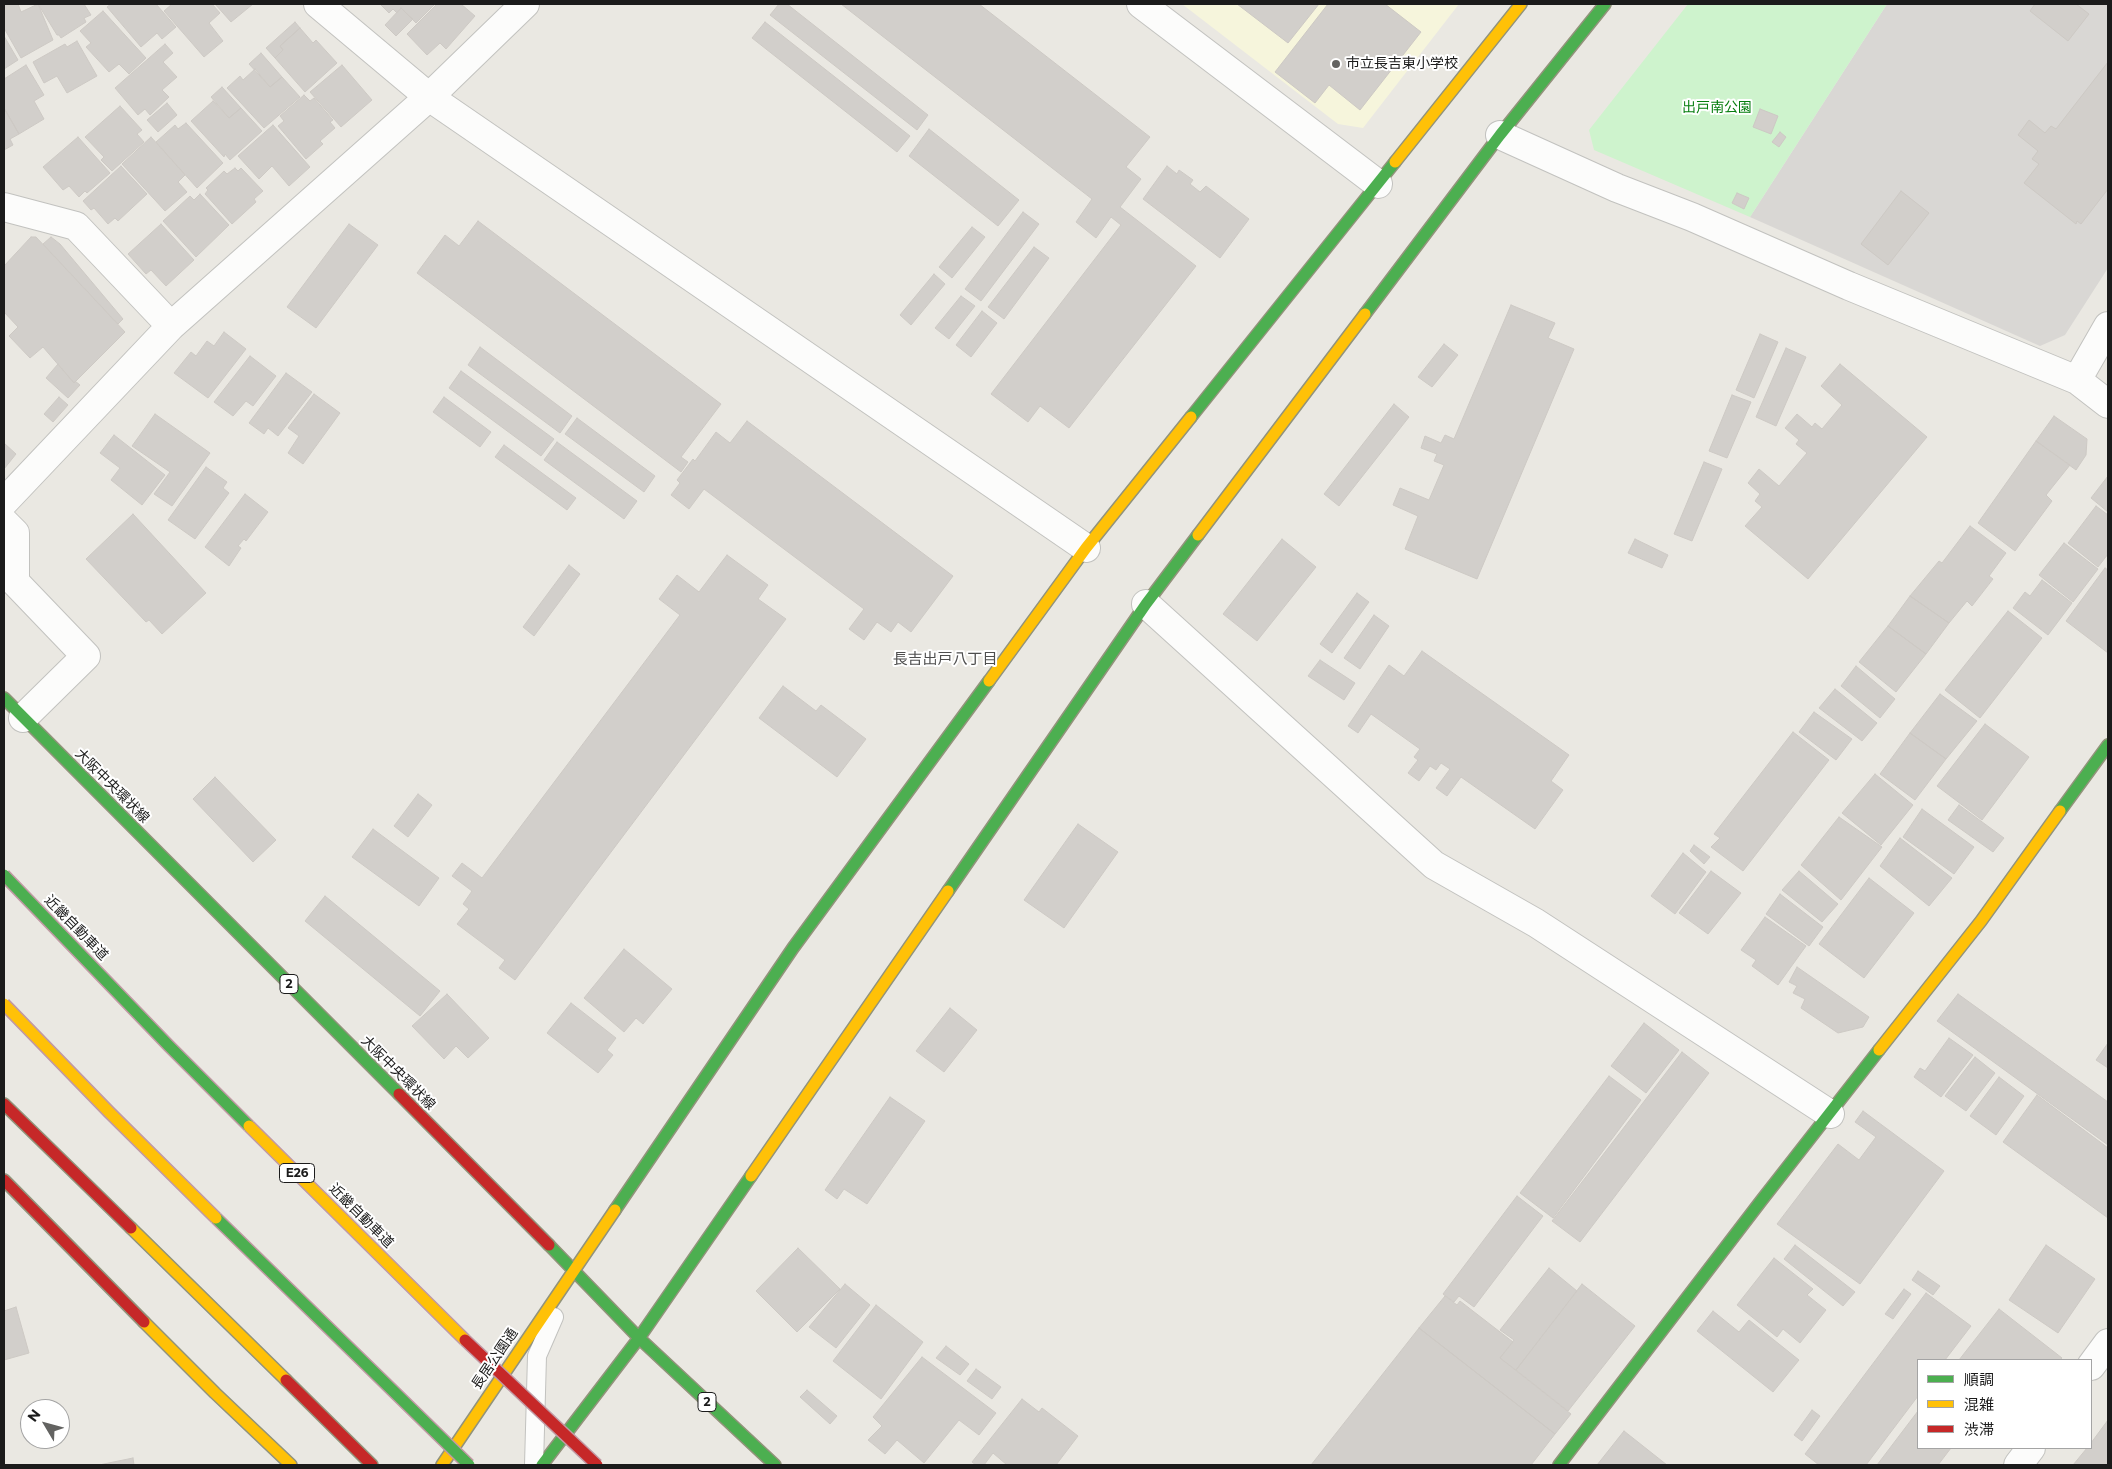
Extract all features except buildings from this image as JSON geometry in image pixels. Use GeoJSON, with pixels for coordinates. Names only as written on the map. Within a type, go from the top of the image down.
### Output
{"type":"FeatureCollection","features":[{"type":"Feature","properties":{"kind":"main road","name":"長居公園通"},"geometry":{"type":"LineString","coordinates":[[442,1465],[793,948],[1086,548],[1520,4]]}},
{"type":"Feature","properties":{"kind":"main road"},"geometry":{"type":"LineString","coordinates":[[542,1465],[639,1338],[1146,604],[1500,135],[1605,4]]}},
{"type":"Feature","properties":{"kind":"main road","name":"大阪中央環状線"},"geometry":{"type":"LineString","coordinates":[[4,698],[574,1270],[639,1338],[775,1465]]}},
{"type":"Feature","properties":{"kind":"main road"},"geometry":{"type":"LineString","coordinates":[[1559,1465],[1761,1201],[1981,921],[2108,745]]}},
{"type":"Feature","properties":{"kind":"main road","name":"近畿自動車道"},"geometry":{"type":"LineString","coordinates":[[4,875],[169,1046],[405,1281],[597,1465]]}},
{"type":"Feature","properties":{"kind":"main road"},"geometry":{"type":"LineString","coordinates":[[4,1004],[116,1119],[469,1465]]}},
{"type":"Feature","properties":{"kind":"main road"},"geometry":{"type":"LineString","coordinates":[[4,1104],[372,1465]]}},
{"type":"Feature","properties":{"kind":"main road"},"geometry":{"type":"LineString","coordinates":[[4,1180],[215,1393],[291,1465]]}},
{"type":"Feature","properties":{"kind":"street"},"geometry":{"type":"LineString","coordinates":[[318,4],[429,97],[1086,548]]}},
{"type":"Feature","properties":{"kind":"street"},"geometry":{"type":"LineString","coordinates":[[4,502],[171,326],[429,97],[525,4]]}},
{"type":"Feature","properties":{"kind":"street"},"geometry":{"type":"LineString","coordinates":[[1141,4],[1378,184]]}},
{"type":"Feature","properties":{"kind":"street"},"geometry":{"type":"LineString","coordinates":[[1500,135],[1617,188],[1692,217],[1850,286],[2077,380],[2108,404]]}},
{"type":"Feature","properties":{"kind":"street"},"geometry":{"type":"LineString","coordinates":[[4,207],[76,226],[171,326]]}},
{"type":"Feature","properties":{"kind":"street"},"geometry":{"type":"LineString","coordinates":[[2077,380],[2108,326]]}},
{"type":"Feature","properties":{"kind":"street"},"geometry":{"type":"LineString","coordinates":[[4,522],[15,534],[9,588],[86,656],[22,718]]}},
{"type":"Feature","properties":{"kind":"street"},"geometry":{"type":"LineString","coordinates":[[1146,604],[1434,864],[1536,923],[1830,1114]]}},
{"type":"Feature","properties":{"kind":"street"},"geometry":{"type":"LineString","coordinates":[[2092,1365],[2108,1343]]}},
{"type":"Feature","properties":{"kind":"street"},"geometry":{"type":"LineString","coordinates":[[2018,1465],[2030,1449]]}},
{"type":"Feature","properties":{"kind":"lane"},"geometry":{"type":"LineString","coordinates":[[534,1465],[537,1356],[574,1270]]}},
{"type":"Feature","properties":{"kind":"shaded area","name":"市立長吉東小学校"},"geometry":{"type":"Polygon","coordinates":[[[1182,4],[1459,4],[1363,128],[1338,124],[1182,4]]]}},
{"type":"Feature","properties":{"kind":"shaded area"},"geometry":{"type":"Polygon","coordinates":[[[1887,4],[2108,4],[2108,268],[2065,335],[2040,346],[1750,217],[1887,4]]]}},
{"type":"Feature","properties":{"kind":"green space","name":"出戸南公園"},"geometry":{"type":"Polygon","coordinates":[[[1688,4],[1887,4],[1750,217],[1594,150],[1589,130],[1688,4]]]}},
{"type":"Feature","properties":{"kind":"traffic: fast"},"geometry":{"type":"LineString","coordinates":[[1365,314],[1500,135],[1605,4]]}},
{"type":"Feature","properties":{"kind":"traffic: fast"},"geometry":{"type":"LineString","coordinates":[[1191,417],[1395,162]]}},
{"type":"Feature","properties":{"kind":"traffic: fast"},"geometry":{"type":"LineString","coordinates":[[948,891],[1146,604],[1198,535]]}},
{"type":"Feature","properties":{"kind":"traffic: fast"},"geometry":{"type":"LineString","coordinates":[[615,1210],[793,948],[989,681]]}},
{"type":"Feature","properties":{"kind":"traffic: fast"},"geometry":{"type":"LineString","coordinates":[[4,698],[399,1094]]}},
{"type":"Feature","properties":{"kind":"traffic: fast"},"geometry":{"type":"LineString","coordinates":[[2060,811],[2108,745]]}},
{"type":"Feature","properties":{"kind":"traffic: fast"},"geometry":{"type":"LineString","coordinates":[[4,875],[249,1126]]}},
{"type":"Feature","properties":{"kind":"traffic: fast"},"geometry":{"type":"LineString","coordinates":[[1559,1465],[1879,1050]]}},
{"type":"Feature","properties":{"kind":"traffic: fast"},"geometry":{"type":"LineString","coordinates":[[542,1465],[639,1338],[751,1176]]}},
{"type":"Feature","properties":{"kind":"traffic: fast"},"geometry":{"type":"LineString","coordinates":[[216,1218],[469,1465]]}},
{"type":"Feature","properties":{"kind":"traffic: fast"},"geometry":{"type":"LineString","coordinates":[[549,1245],[639,1338],[775,1465]]}},
{"type":"Feature","properties":{"kind":"traffic: slow"},"geometry":{"type":"LineString","coordinates":[[1395,162],[1521,4]]}},
{"type":"Feature","properties":{"kind":"traffic: slow"},"geometry":{"type":"LineString","coordinates":[[1198,535],[1365,314]]}},
{"type":"Feature","properties":{"kind":"traffic: slow"},"geometry":{"type":"LineString","coordinates":[[989,681],[1086,548],[1191,417]]}},
{"type":"Feature","properties":{"kind":"traffic: slow"},"geometry":{"type":"LineString","coordinates":[[1879,1050],[1981,921],[2060,811]]}},
{"type":"Feature","properties":{"kind":"traffic: slow"},"geometry":{"type":"LineString","coordinates":[[751,1176],[948,891]]}},
{"type":"Feature","properties":{"kind":"traffic: slow"},"geometry":{"type":"LineString","coordinates":[[4,1004],[216,1218]]}},
{"type":"Feature","properties":{"kind":"traffic: slow"},"geometry":{"type":"LineString","coordinates":[[249,1126],[465,1340]]}},
{"type":"Feature","properties":{"kind":"traffic: slow"},"geometry":{"type":"LineString","coordinates":[[442,1465],[615,1210]]}},
{"type":"Feature","properties":{"kind":"traffic: slow"},"geometry":{"type":"LineString","coordinates":[[131,1228],[286,1380]]}},
{"type":"Feature","properties":{"kind":"traffic: slow"},"geometry":{"type":"LineString","coordinates":[[144,1322],[291,1465]]}},
{"type":"Feature","properties":{"kind":"traffic: jam"},"geometry":{"type":"LineString","coordinates":[[399,1094],[549,1245]]}},
{"type":"Feature","properties":{"kind":"traffic: jam"},"geometry":{"type":"LineString","coordinates":[[4,1104],[131,1228]]}},
{"type":"Feature","properties":{"kind":"traffic: jam"},"geometry":{"type":"LineString","coordinates":[[4,1180],[144,1322]]}},
{"type":"Feature","properties":{"kind":"traffic: jam"},"geometry":{"type":"LineString","coordinates":[[465,1340],[597,1465]]}},
{"type":"Feature","properties":{"kind":"traffic: jam"},"geometry":{"type":"LineString","coordinates":[[286,1380],[372,1465]]}},
{"type":"Feature","properties":{"kind":"place","name":"市立長吉東小学校"},"geometry":{"type":"Point","coordinates":[1336,64]}},
{"type":"Feature","properties":{"kind":"district","name":"長吉出戸八丁目"},"geometry":{"type":"Point","coordinates":[945,660]}}]}
